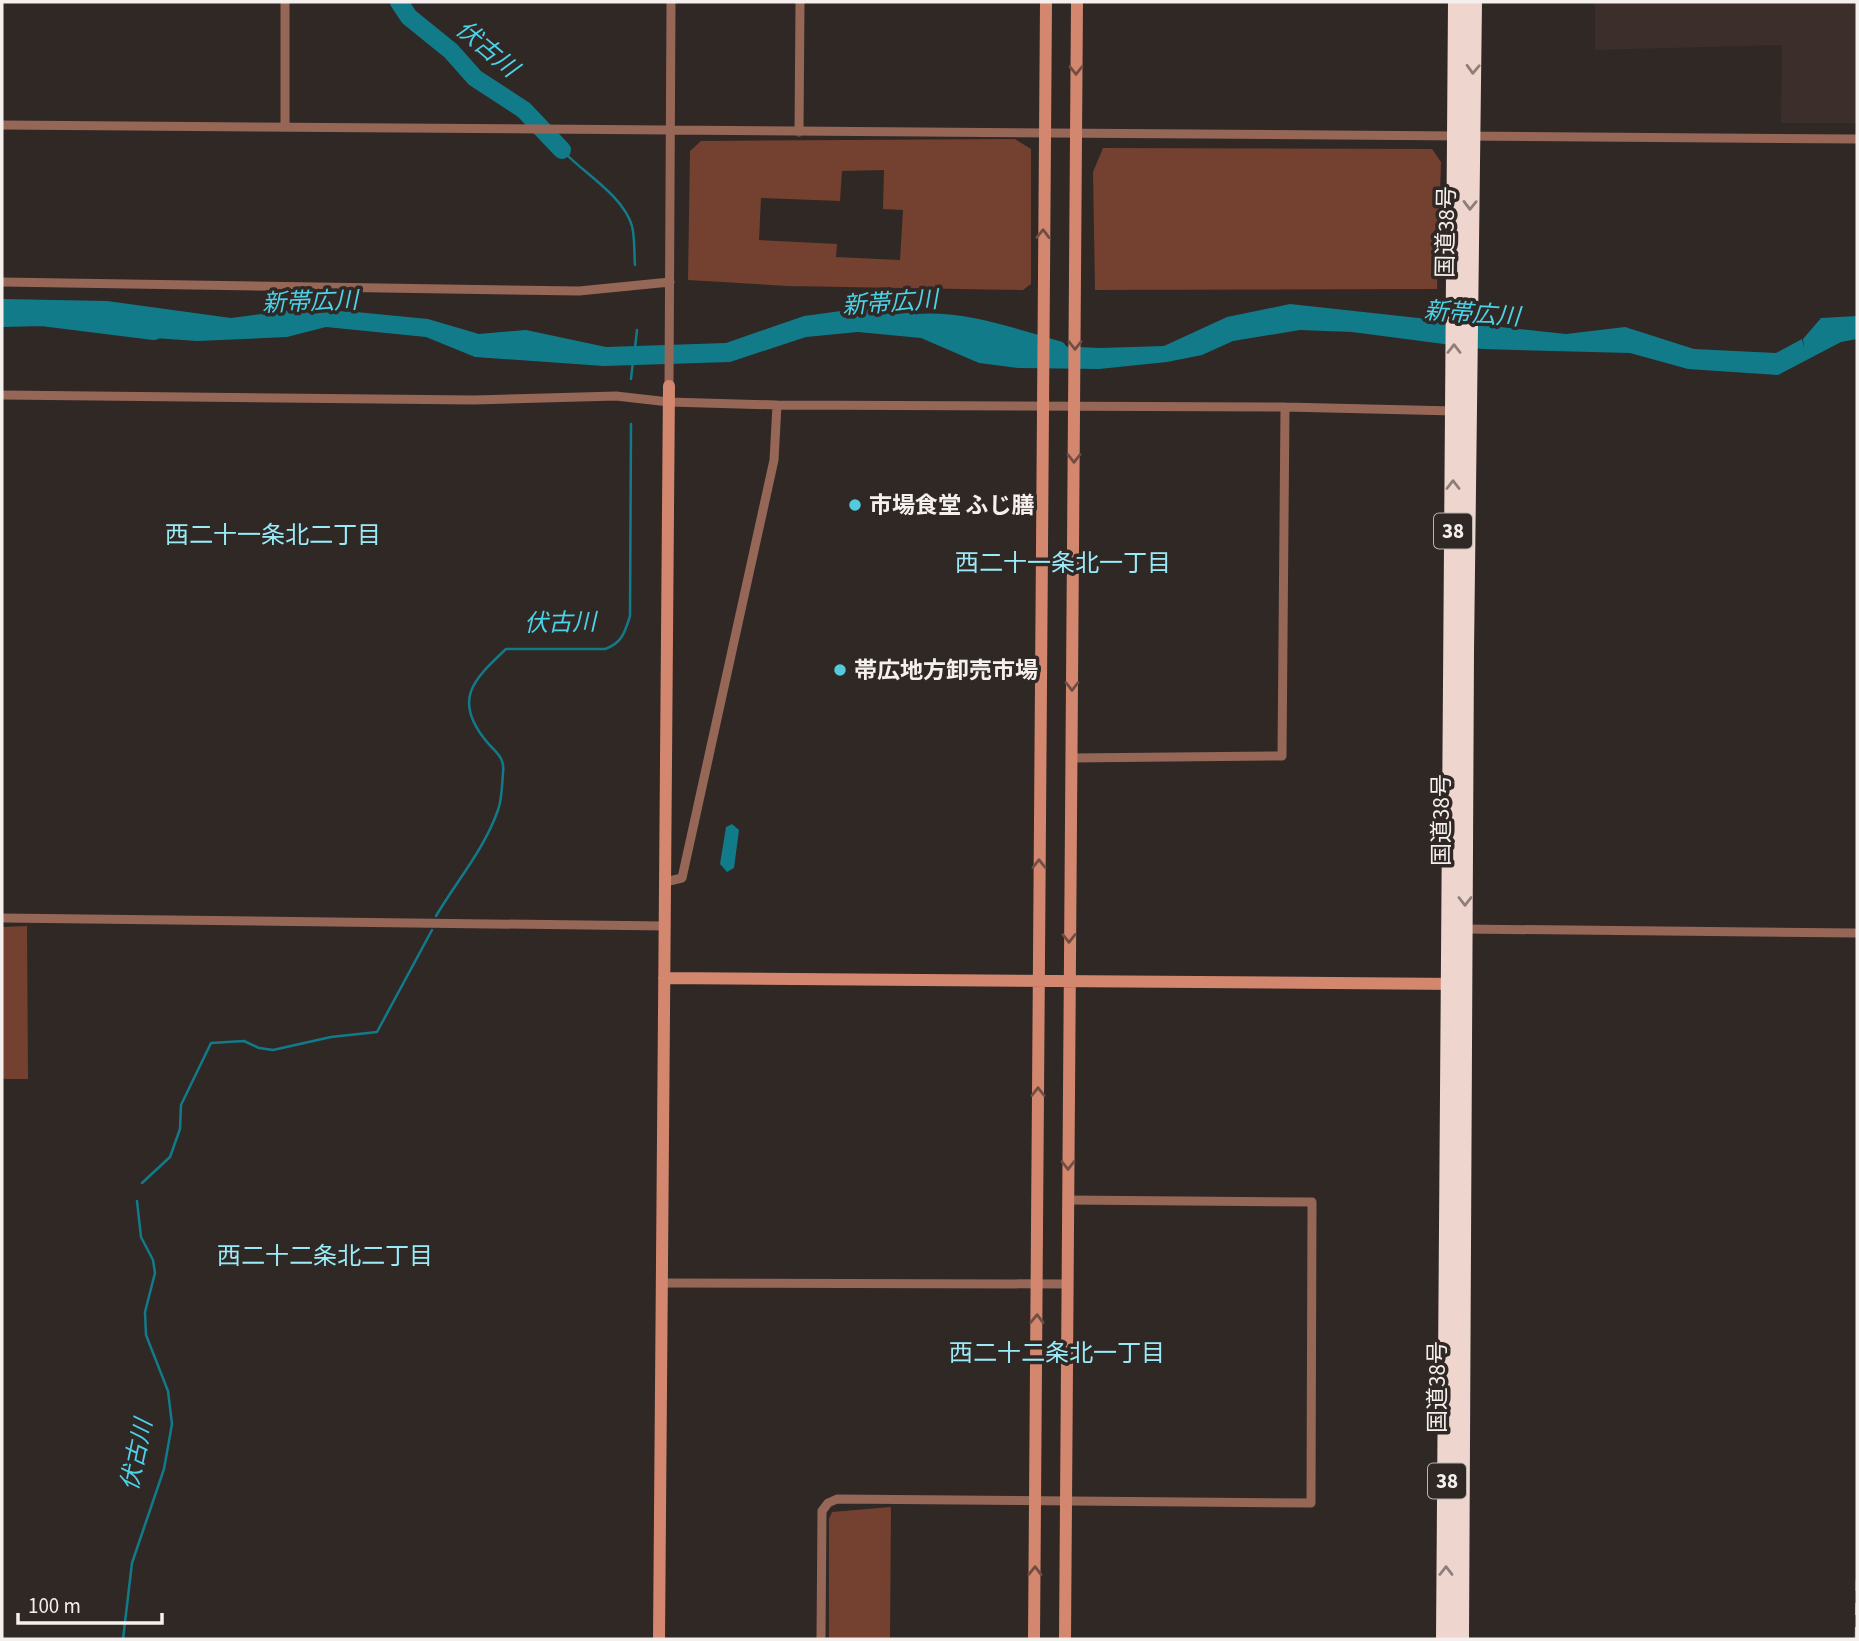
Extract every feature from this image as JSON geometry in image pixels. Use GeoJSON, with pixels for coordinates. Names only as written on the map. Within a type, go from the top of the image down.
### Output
{"type":"FeatureCollection","features":[{"type":"Feature","properties":{"kind":"highway","name":"国道38号"},"geometry":{"type":"LineString","coordinates":[[1457,2],[1464,136]]}},
{"type":"Feature","properties":{"kind":"highway","name":"国道38号"},"geometry":{"type":"LineString","coordinates":[[1460,1639],[1457,930],[1461,393],[1464,136],[1474,2]]}},
{"type":"Feature","properties":{"kind":"highway","name":"国道38号"},"geometry":{"type":"LineString","coordinates":[[1446,1639],[1457,984]]}},
{"type":"Feature","properties":{"kind":"street"},"geometry":{"type":"LineString","coordinates":[[285,2],[285,127]]}},
{"type":"Feature","properties":{"kind":"street"},"geometry":{"type":"LineString","coordinates":[[659,1639],[671,2]]}},
{"type":"Feature","properties":{"kind":"street"},"geometry":{"type":"LineString","coordinates":[[799,132],[800,2]]}},
{"type":"Feature","properties":{"kind":"street"},"geometry":{"type":"LineString","coordinates":[[1034,1639],[1046,2]]}},
{"type":"Feature","properties":{"kind":"street"},"geometry":{"type":"LineString","coordinates":[[1065,1639],[1077,2]]}},
{"type":"Feature","properties":{"kind":"street"},"geometry":{"type":"LineString","coordinates":[[2,125],[1857,139]]}},
{"type":"Feature","properties":{"kind":"street"},"geometry":{"type":"LineString","coordinates":[[2,282],[579,291],[670,282]]}},
{"type":"Feature","properties":{"kind":"street"},"geometry":{"type":"LineString","coordinates":[[2,395],[474,400],[616,396],[669,402],[777,405],[1285,407],[1461,411]]}},
{"type":"Feature","properties":{"kind":"street"},"geometry":{"type":"LineString","coordinates":[[665,882],[682,878],[774,460],[777,405]]}},
{"type":"Feature","properties":{"kind":"street"},"geometry":{"type":"LineString","coordinates":[[1072,758],[1282,756],[1285,407]]}},
{"type":"Feature","properties":{"kind":"street"},"geometry":{"type":"LineString","coordinates":[[2,918],[665,926]]}},
{"type":"Feature","properties":{"kind":"street"},"geometry":{"type":"LineString","coordinates":[[1457,930],[1857,933]]}},
{"type":"Feature","properties":{"kind":"street"},"geometry":{"type":"LineString","coordinates":[[664,978],[1457,984]]}},
{"type":"Feature","properties":{"kind":"street"},"geometry":{"type":"LineString","coordinates":[[821,1639],[822,1511],[828,1503],[837,1499],[1311,1503],[1312,1202],[1068,1200]]}},
{"type":"Feature","properties":{"kind":"street"},"geometry":{"type":"LineString","coordinates":[[661,1283],[1067,1284]]}},
{"type":"Feature","properties":{"kind":"shaded area"},"geometry":{"type":"Polygon","coordinates":[[[1595,2],[1857,2],[1857,123],[1781,123],[1782,45],[1595,50],[1595,2]]]}},
{"type":"Feature","properties":{"kind":"shaded area"},"geometry":{"type":"Polygon","coordinates":[[[1015,139],[1031,149],[1031,284],[1023,290],[787,286],[688,280],[690,151],[701,141],[1015,139]],[[884,170],[842,171],[840,201],[761,198],[759,240],[837,244],[836,257],[900,260],[903,210],[883,209],[884,170]]]}},
{"type":"Feature","properties":{"kind":"shaded area"},"geometry":{"type":"Polygon","coordinates":[[[1103,148],[1432,149],[1441,162],[1437,289],[1095,290],[1093,172],[1103,148]]]}},
{"type":"Feature","properties":{"kind":"shaded area"},"geometry":{"type":"Polygon","coordinates":[[[27,926],[28,1079],[2,1079],[2,927],[27,926]]]}},
{"type":"Feature","properties":{"kind":"shaded area"},"geometry":{"type":"Polygon","coordinates":[[[891,1507],[890,1639],[829,1639],[829,1519],[832,1512],[891,1507]]]}},
{"type":"Feature","properties":{"kind":"water"},"geometry":{"type":"Polygon","coordinates":[[[2,299],[107,301],[231,318],[299,309],[356,312],[428,319],[479,334],[526,330],[606,347],[726,343],[804,316],[856,309],[904,311],[1012,344],[1100,348],[1164,346],[1227,317],[1290,304],[1566,334],[1625,327],[1694,349],[1776,353],[1802,339],[1804,348],[1803,339],[1821,318],[1857,316],[1857,339],[1841,342],[1778,375],[1688,369],[1630,353],[1482,349],[1352,332],[1300,330],[1233,341],[1202,355],[1167,362],[1099,369],[1019,368],[979,363],[921,338],[858,332],[806,337],[730,362],[604,366],[475,357],[426,337],[326,327],[287,337],[197,341],[154,338],[104,320],[2,322],[2,299]]]}},
{"type":"Feature","properties":{"kind":"water"},"geometry":{"type":"Polygon","coordinates":[[[732,824],[739,830],[734,868],[727,872],[720,864],[726,827],[732,824]]]}},
{"type":"Feature","properties":{"kind":"waterway","name":"伏古川"},"geometry":{"type":"LineString","coordinates":[[399,2],[409,17],[451,51],[475,78],[524,110],[562,150]]}},
{"type":"Feature","properties":{"kind":"waterway","name":"伏古川"},"geometry":{"type":"LineString","coordinates":[[562,150],[611,194],[627,215],[633,231],[635,265]]}},
{"type":"Feature","properties":{"kind":"waterway","name":"新帯広川"},"geometry":{"type":"LineString","coordinates":[[2,318],[42,317],[154,331]]}},
{"type":"Feature","properties":{"kind":"waterway","name":"新帯広川"},"geometry":{"type":"LineString","coordinates":[[915,323],[970,326],[1058,350]]}},
{"type":"Feature","properties":{"kind":"waterway","name":"伏古川"},"geometry":{"type":"LineString","coordinates":[[635,348],[637,330]]}},
{"type":"Feature","properties":{"kind":"waterway","name":"伏古川"},"geometry":{"type":"LineString","coordinates":[[631,379],[633,361]]}},
{"type":"Feature","properties":{"kind":"waterway","name":"伏古川"},"geometry":{"type":"LineString","coordinates":[[436,916],[486,838],[500,802],[503,763],[476,727],[471,714],[469,702],[476,681],[506,649],[605,649],[619,640],[626,627],[630,616],[631,424]]}},
{"type":"Feature","properties":{"kind":"waterway","name":"伏古川"},"geometry":{"type":"LineString","coordinates":[[142,1183],[170,1157],[180,1129],[181,1105],[211,1043],[244,1041],[259,1048],[273,1050],[331,1037],[377,1032],[432,930]]}},
{"type":"Feature","properties":{"kind":"waterway","name":"伏古川"},"geometry":{"type":"LineString","coordinates":[[123,1639],[132,1563],[164,1469],[172,1424],[168,1391],[146,1335],[145,1312],[155,1273],[153,1260],[141,1237],[137,1201]]}},
{"type":"Feature","properties":{"kind":"railway"},"geometry":{"type":"LineString","coordinates":[[1856,1639],[1857,1580]]}},
{"type":"Feature","properties":{"kind":"place","name":"市場食堂 ふじ膳"},"geometry":{"type":"Point","coordinates":[855,505]}},
{"type":"Feature","properties":{"kind":"place","name":"帯広地方卸売市場"},"geometry":{"type":"Point","coordinates":[840,670]}},
{"type":"Feature","properties":{"kind":"district","name":"西二十一条北二丁目"},"geometry":{"type":"Point","coordinates":[273,535]}},
{"type":"Feature","properties":{"kind":"district","name":"西二十一条北一丁目"},"geometry":{"type":"Point","coordinates":[1063,563]}},
{"type":"Feature","properties":{"kind":"district","name":"西二十二条北二丁目"},"geometry":{"type":"Point","coordinates":[325,1256]}},
{"type":"Feature","properties":{"kind":"district","name":"西二十二条北一丁目"},"geometry":{"type":"Point","coordinates":[1057,1353]}}]}
